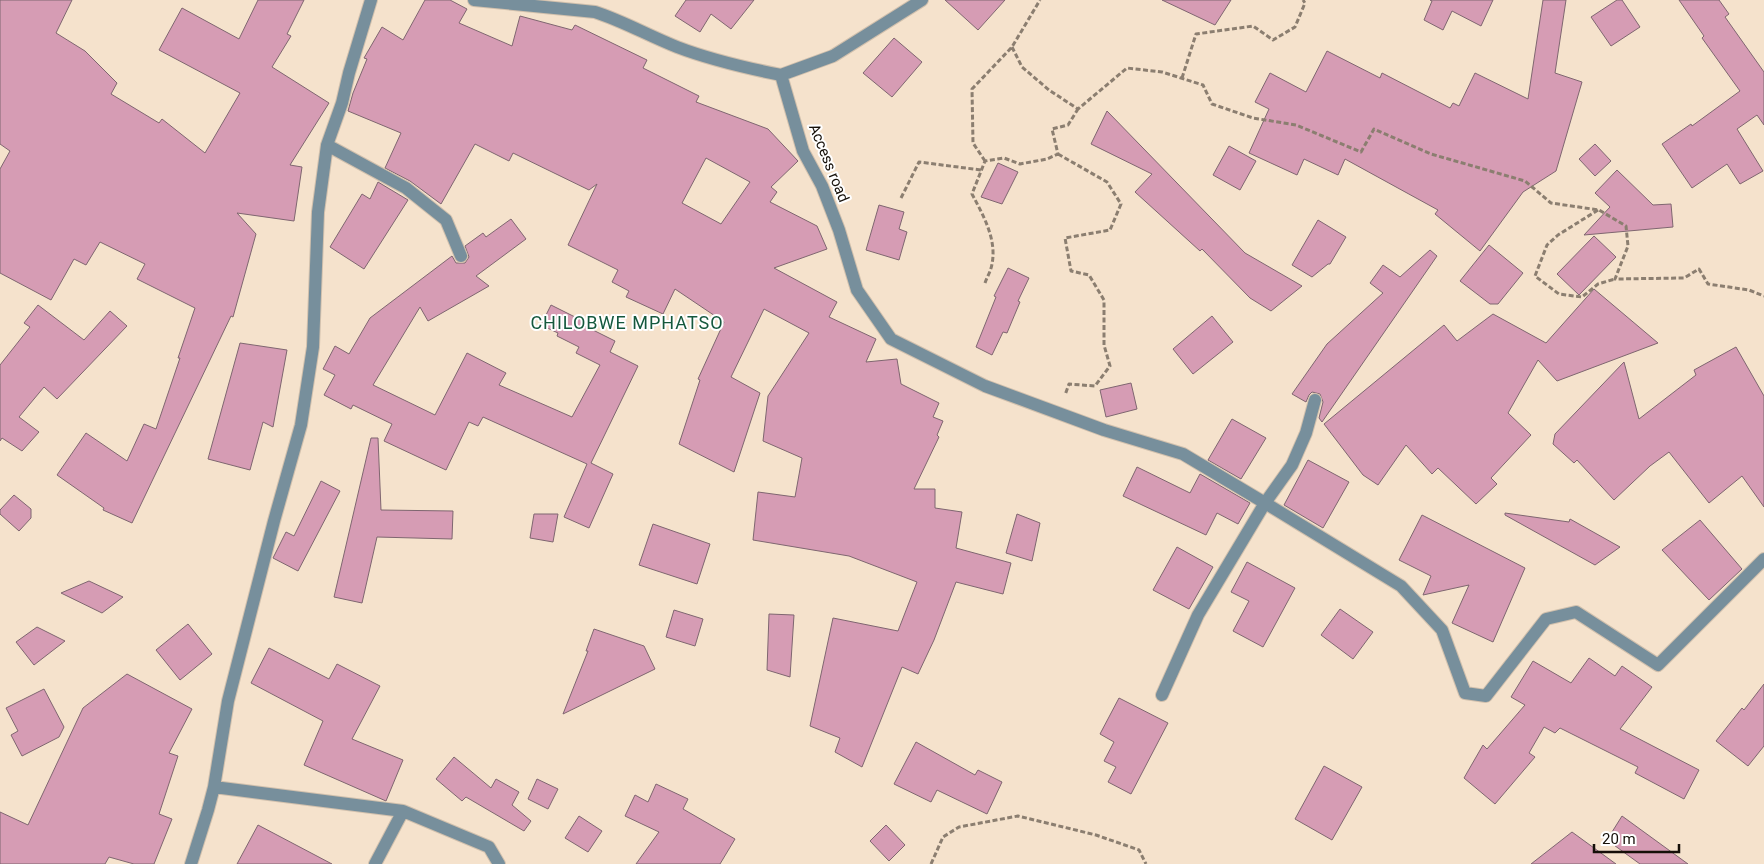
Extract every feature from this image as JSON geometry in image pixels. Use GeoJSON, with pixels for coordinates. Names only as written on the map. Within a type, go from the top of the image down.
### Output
{"type":"FeatureCollection","features":[{"type":"Feature","properties":{"kind":"street"},"geometry":{"type":"LineString","coordinates":[[191,864],[214,787],[228,701],[274,521],[301,425],[313,346],[318,212],[327,145],[342,103],[371,0]]}},
{"type":"Feature","properties":{"kind":"street"},"geometry":{"type":"LineString","coordinates":[[474,0],[595,12],[611,17],[677,47],[720,62],[782,75],[833,56],[922,0]]}},
{"type":"Feature","properties":{"kind":"street","name":"Access road"},"geometry":{"type":"LineString","coordinates":[[782,75],[804,151],[822,186],[839,230],[857,290],[892,338],[985,386],[1104,430],[1182,454],[1401,586],[1442,630],[1465,692],[1486,696],[1546,619],[1576,612],[1658,665],[1764,559]]}},
{"type":"Feature","properties":{"kind":"street"},"geometry":{"type":"LineString","coordinates":[[327,145],[406,188],[446,220],[461,256]]}},
{"type":"Feature","properties":{"kind":"street"},"geometry":{"type":"LineString","coordinates":[[1162,695],[1198,615],[1265,503],[1292,465],[1306,432],[1315,400]]}},
{"type":"Feature","properties":{"kind":"street"},"geometry":{"type":"LineString","coordinates":[[214,787],[403,811],[489,847],[499,864]]}},
{"type":"Feature","properties":{"kind":"street"},"geometry":{"type":"LineString","coordinates":[[375,864],[403,811]]}},
{"type":"Feature","properties":{"kind":"path"},"geometry":{"type":"LineString","coordinates":[[985,162],[973,142],[972,89],[1012,47],[1040,0]]}},
{"type":"Feature","properties":{"kind":"path"},"geometry":{"type":"LineString","coordinates":[[1182,78],[1196,34],[1253,26],[1273,40],[1295,27],[1305,3],[1303,0]]}},
{"type":"Feature","properties":{"kind":"path"},"geometry":{"type":"LineString","coordinates":[[1012,47],[1022,67],[1049,90],[1078,109]]}},
{"type":"Feature","properties":{"kind":"path"},"geometry":{"type":"LineString","coordinates":[[1067,416],[1062,402],[1069,384],[1095,386],[1110,366],[1104,345],[1104,300],[1089,275],[1071,271],[1065,238],[1110,230],[1121,204],[1107,182],[1058,154],[1052,129],[1068,125],[1078,109],[1127,68],[1162,72],[1182,78],[1203,86],[1212,104],[1253,118],[1296,125],[1361,152],[1374,129],[1431,154],[1525,181],[1551,203],[1599,210],[1626,226],[1628,246],[1615,279]]}},
{"type":"Feature","properties":{"kind":"path"},"geometry":{"type":"LineString","coordinates":[[985,162],[1004,158],[1020,164],[1047,159],[1058,154]]}},
{"type":"Feature","properties":{"kind":"path"},"geometry":{"type":"LineString","coordinates":[[901,198],[920,162],[981,170]]}},
{"type":"Feature","properties":{"kind":"path"},"geometry":{"type":"LineString","coordinates":[[985,162],[972,194],[993,242],[992,264],[985,283]]}},
{"type":"Feature","properties":{"kind":"path"},"geometry":{"type":"LineString","coordinates":[[1599,210],[1558,235],[1547,245],[1535,276],[1559,294],[1582,297],[1598,284],[1615,279],[1684,278],[1699,270],[1708,284],[1749,290],[1764,296]]}},
{"type":"Feature","properties":{"kind":"path"},"geometry":{"type":"LineString","coordinates":[[931,864],[943,837],[959,827],[1018,816],[1096,835],[1139,850],[1146,864]]}},
{"type":"Feature","properties":{"kind":"building"},"geometry":{"type":"Polygon","coordinates":[[[0,0],[72,0],[56,33],[85,51],[117,83],[111,94],[159,123],[162,119],[205,153],[240,93],[159,50],[182,8],[239,39],[258,0],[304,0],[287,34],[291,36],[272,67],[329,103],[290,165],[302,167],[294,221],[237,213],[256,234],[233,317],[231,316],[132,523],[103,510],[104,508],[57,475],[86,433],[127,461],[144,424],[156,429],[195,308],[137,279],[145,264],[100,242],[86,265],[74,259],[51,300],[0,273],[0,169],[10,151],[0,144],[0,0]]]}},
{"type":"Feature","properties":{"kind":"building"},"geometry":{"type":"Polygon","coordinates":[[[425,0],[450,0],[467,9],[459,23],[512,46],[520,16],[572,30],[575,25],[647,60],[643,68],[699,96],[696,102],[768,129],[798,161],[771,187],[777,192],[770,202],[817,226],[827,249],[774,268],[837,302],[829,317],[876,339],[866,362],[897,359],[901,384],[939,403],[933,417],[943,421],[937,435],[939,437],[914,489],[935,489],[935,508],[962,512],[956,548],[1011,563],[1003,594],[956,582],[934,640],[918,674],[902,667],[862,767],[835,752],[840,738],[810,726],[833,618],[898,631],[917,582],[849,556],[753,540],[758,492],[795,497],[802,458],[763,441],[768,396],[809,333],[764,309],[731,377],[760,393],[734,472],[679,444],[700,380],[698,379],[724,322],[675,289],[663,314],[626,297],[629,291],[612,282],[618,270],[568,245],[597,184],[589,190],[513,153],[509,161],[475,144],[441,204],[410,181],[385,168],[401,133],[348,111],[367,59],[364,58],[382,27],[403,40],[425,0]],[[706,158],[682,203],[721,224],[750,182],[706,158]]]}},
{"type":"Feature","properties":{"kind":"building"},"geometry":{"type":"Polygon","coordinates":[[[686,0],[754,0],[731,29],[711,14],[700,32],[675,16],[686,0]]]}},
{"type":"Feature","properties":{"kind":"building"},"geometry":{"type":"Polygon","coordinates":[[[945,0],[1005,0],[978,30],[945,0]]]}},
{"type":"Feature","properties":{"kind":"building"},"geometry":{"type":"Polygon","coordinates":[[[1162,0],[1231,0],[1215,25],[1162,0]]]}},
{"type":"Feature","properties":{"kind":"building"},"geometry":{"type":"Polygon","coordinates":[[[1430,0],[1493,0],[1481,26],[1452,11],[1443,30],[1424,20],[1432,1],[1430,0]]]}},
{"type":"Feature","properties":{"kind":"building"},"geometry":{"type":"Polygon","coordinates":[[[1543,0],[1566,0],[1555,73],[1582,82],[1556,171],[1523,192],[1480,251],[1435,214],[1438,210],[1345,159],[1338,175],[1304,159],[1297,175],[1249,153],[1269,109],[1255,102],[1270,73],[1306,92],[1327,51],[1380,78],[1382,73],[1450,108],[1453,103],[1459,106],[1475,73],[1528,99],[1543,0]]]}},
{"type":"Feature","properties":{"kind":"building"},"geometry":{"type":"Polygon","coordinates":[[[1617,0],[1622,0],[1640,27],[1611,46],[1591,17],[1617,0]]]}},
{"type":"Feature","properties":{"kind":"building"},"geometry":{"type":"Polygon","coordinates":[[[1679,0],[1719,0],[1729,14],[1725,17],[1764,72],[1764,125],[1757,115],[1737,129],[1763,171],[1740,184],[1727,164],[1692,188],[1662,144],[1691,124],[1692,126],[1740,91],[1702,38],[1704,36],[1679,0]]]}},
{"type":"Feature","properties":{"kind":"building"},"geometry":{"type":"Polygon","coordinates":[[[894,38],[922,62],[892,97],[863,73],[894,38]]]}},
{"type":"Feature","properties":{"kind":"building"},"geometry":{"type":"Polygon","coordinates":[[[1107,111],[1245,253],[1302,286],[1271,311],[1250,298],[1202,249],[1200,251],[1135,192],[1152,174],[1091,144],[1107,111]]]}},
{"type":"Feature","properties":{"kind":"building"},"geometry":{"type":"Polygon","coordinates":[[[1595,144],[1611,161],[1595,176],[1579,159],[1595,144]]]}},
{"type":"Feature","properties":{"kind":"building"},"geometry":{"type":"Polygon","coordinates":[[[1229,146],[1256,161],[1240,190],[1213,175],[1229,146]]]}},
{"type":"Feature","properties":{"kind":"building"},"geometry":{"type":"Polygon","coordinates":[[[998,163],[1018,172],[1002,204],[981,197],[998,163]]]}},
{"type":"Feature","properties":{"kind":"building"},"geometry":{"type":"Polygon","coordinates":[[[1617,170],[1653,205],[1671,204],[1673,227],[1584,235],[1610,207],[1595,193],[1617,170]]]}},
{"type":"Feature","properties":{"kind":"building"},"geometry":{"type":"Polygon","coordinates":[[[378,182],[408,200],[364,269],[330,247],[362,194],[370,199],[378,182]]]}},
{"type":"Feature","properties":{"kind":"building"},"geometry":{"type":"Polygon","coordinates":[[[879,205],[904,212],[899,229],[907,232],[899,260],[866,250],[879,205]]]}},
{"type":"Feature","properties":{"kind":"building"},"geometry":{"type":"Polygon","coordinates":[[[511,219],[526,239],[476,276],[489,286],[428,321],[420,307],[373,385],[435,415],[467,353],[506,373],[499,385],[572,417],[600,365],[576,353],[579,347],[557,336],[558,333],[541,325],[551,305],[587,323],[585,326],[615,341],[610,352],[638,366],[591,463],[613,474],[589,528],[564,517],[587,464],[483,417],[478,426],[469,422],[446,470],[384,441],[392,424],[353,405],[351,409],[324,395],[335,375],[323,369],[335,346],[349,354],[370,318],[452,256],[456,263],[465,263],[469,257],[465,246],[483,233],[486,237],[511,219]]]}},
{"type":"Feature","properties":{"kind":"building"},"geometry":{"type":"Polygon","coordinates":[[[1318,220],[1346,237],[1330,264],[1312,277],[1292,265],[1318,220]]]}},
{"type":"Feature","properties":{"kind":"building"},"geometry":{"type":"Polygon","coordinates":[[[1594,236],[1616,257],[1579,295],[1557,274],[1594,236]]]}},
{"type":"Feature","properties":{"kind":"building"},"geometry":{"type":"Polygon","coordinates":[[[1489,245],[1523,273],[1498,304],[1490,304],[1460,281],[1489,245]]]}},
{"type":"Feature","properties":{"kind":"building"},"geometry":{"type":"Polygon","coordinates":[[[1430,250],[1437,256],[1322,422],[1319,418],[1323,402],[1320,394],[1312,392],[1306,402],[1292,394],[1327,344],[1383,293],[1370,283],[1383,265],[1400,277],[1430,250]]]}},
{"type":"Feature","properties":{"kind":"building"},"geometry":{"type":"Polygon","coordinates":[[[1008,268],[1029,278],[1018,301],[1020,302],[1007,333],[1003,332],[992,355],[976,347],[996,297],[994,296],[1008,268]]]}},
{"type":"Feature","properties":{"kind":"building"},"geometry":{"type":"Polygon","coordinates":[[[1594,289],[1658,343],[1557,381],[1538,360],[1508,413],[1531,435],[1491,478],[1497,484],[1476,504],[1438,468],[1432,474],[1406,445],[1378,485],[1363,475],[1324,424],[1444,325],[1457,341],[1493,314],[1546,343],[1594,289]]]}},
{"type":"Feature","properties":{"kind":"building"},"geometry":{"type":"Polygon","coordinates":[[[38,305],[84,340],[110,311],[127,326],[57,399],[44,387],[19,417],[39,432],[22,451],[2,438],[0,441],[0,365],[30,327],[24,323],[38,305]]]}},
{"type":"Feature","properties":{"kind":"building"},"geometry":{"type":"Polygon","coordinates":[[[1212,316],[1233,342],[1193,374],[1173,349],[1212,316]]]}},
{"type":"Feature","properties":{"kind":"building"},"geometry":{"type":"Polygon","coordinates":[[[240,343],[287,350],[273,427],[263,422],[250,470],[208,459],[240,343]]]}},
{"type":"Feature","properties":{"kind":"building"},"geometry":{"type":"Polygon","coordinates":[[[1736,347],[1764,396],[1764,507],[1742,476],[1709,503],[1669,452],[1650,466],[1614,500],[1577,460],[1574,463],[1553,444],[1555,434],[1624,362],[1639,419],[1696,375],[1694,370],[1736,347]]]}},
{"type":"Feature","properties":{"kind":"building"},"geometry":{"type":"Polygon","coordinates":[[[1131,383],[1137,409],[1106,417],[1100,390],[1131,383]]]}},
{"type":"Feature","properties":{"kind":"building"},"geometry":{"type":"Polygon","coordinates":[[[1232,419],[1266,438],[1241,479],[1208,460],[1232,419]]]}},
{"type":"Feature","properties":{"kind":"building"},"geometry":{"type":"Polygon","coordinates":[[[371,438],[378,438],[381,510],[453,511],[452,539],[377,537],[362,603],[334,597],[371,438]]]}},
{"type":"Feature","properties":{"kind":"building"},"geometry":{"type":"Polygon","coordinates":[[[1308,460],[1349,482],[1323,528],[1284,505],[1308,460]]]}},
{"type":"Feature","properties":{"kind":"building"},"geometry":{"type":"Polygon","coordinates":[[[1137,467],[1190,493],[1200,474],[1250,503],[1238,524],[1217,513],[1206,535],[1123,496],[1137,467]]]}},
{"type":"Feature","properties":{"kind":"building"},"geometry":{"type":"Polygon","coordinates":[[[321,481],[340,491],[298,571],[273,558],[286,532],[294,536],[321,481]]]}},
{"type":"Feature","properties":{"kind":"building"},"geometry":{"type":"Polygon","coordinates":[[[14,495],[31,509],[31,518],[19,531],[0,514],[0,510],[14,495]]]}},
{"type":"Feature","properties":{"kind":"building"},"geometry":{"type":"Polygon","coordinates":[[[1505,513],[1569,522],[1570,519],[1620,547],[1595,565],[1505,515],[1505,513]]]}},
{"type":"Feature","properties":{"kind":"building"},"geometry":{"type":"Polygon","coordinates":[[[534,514],[558,514],[553,542],[530,538],[534,514]]]}},
{"type":"Feature","properties":{"kind":"building"},"geometry":{"type":"Polygon","coordinates":[[[1017,514],[1040,523],[1032,561],[1006,553],[1017,514]]]}},
{"type":"Feature","properties":{"kind":"building"},"geometry":{"type":"Polygon","coordinates":[[[1422,515],[1525,568],[1493,642],[1452,623],[1469,585],[1423,595],[1431,576],[1399,560],[1422,515]]]}},
{"type":"Feature","properties":{"kind":"building"},"geometry":{"type":"Polygon","coordinates":[[[1700,520],[1742,569],[1709,600],[1662,550],[1700,520]]]}},
{"type":"Feature","properties":{"kind":"building"},"geometry":{"type":"Polygon","coordinates":[[[653,524],[710,544],[697,584],[639,565],[653,524]]]}},
{"type":"Feature","properties":{"kind":"building"},"geometry":{"type":"Polygon","coordinates":[[[1177,547],[1213,567],[1189,609],[1153,590],[1177,547]]]}},
{"type":"Feature","properties":{"kind":"building"},"geometry":{"type":"Polygon","coordinates":[[[1247,562],[1295,588],[1263,647],[1233,631],[1249,601],[1231,592],[1247,562]]]}},
{"type":"Feature","properties":{"kind":"building"},"geometry":{"type":"Polygon","coordinates":[[[89,581],[123,597],[102,613],[61,593],[89,581]]]}},
{"type":"Feature","properties":{"kind":"building"},"geometry":{"type":"Polygon","coordinates":[[[1340,609],[1373,632],[1353,659],[1321,635],[1340,609]]]}},
{"type":"Feature","properties":{"kind":"building"},"geometry":{"type":"Polygon","coordinates":[[[674,610],[703,619],[695,646],[666,637],[674,610]]]}},
{"type":"Feature","properties":{"kind":"building"},"geometry":{"type":"Polygon","coordinates":[[[769,614],[794,615],[790,677],[767,670],[769,614]]]}},
{"type":"Feature","properties":{"kind":"building"},"geometry":{"type":"Polygon","coordinates":[[[188,624],[212,654],[180,680],[156,650],[188,624]]]}},
{"type":"Feature","properties":{"kind":"building"},"geometry":{"type":"Polygon","coordinates":[[[37,627],[65,641],[34,665],[16,642],[37,627]]]}},
{"type":"Feature","properties":{"kind":"building"},"geometry":{"type":"Polygon","coordinates":[[[594,629],[644,646],[655,669],[563,714],[588,651],[586,651],[594,629]]]}},
{"type":"Feature","properties":{"kind":"building"},"geometry":{"type":"Polygon","coordinates":[[[269,648],[329,679],[337,664],[380,686],[352,739],[403,760],[386,801],[304,765],[323,721],[251,683],[269,648]]]}},
{"type":"Feature","properties":{"kind":"building"},"geometry":{"type":"Polygon","coordinates":[[[1589,658],[1615,676],[1622,666],[1652,687],[1620,729],[1699,770],[1684,799],[1635,773],[1638,767],[1560,728],[1555,733],[1544,727],[1529,753],[1535,757],[1495,804],[1464,778],[1483,745],[1487,749],[1525,705],[1511,697],[1533,661],[1571,683],[1589,658]]]}},
{"type":"Feature","properties":{"kind":"building"},"geometry":{"type":"Polygon","coordinates":[[[127,674],[192,709],[169,753],[178,756],[159,814],[172,819],[154,864],[134,864],[109,857],[105,864],[0,864],[0,812],[28,825],[83,708],[127,674]]]}},
{"type":"Feature","properties":{"kind":"building"},"geometry":{"type":"Polygon","coordinates":[[[1764,684],[1764,746],[1748,766],[1716,741],[1764,684]]]}},
{"type":"Feature","properties":{"kind":"building"},"geometry":{"type":"Polygon","coordinates":[[[44,689],[64,727],[59,737],[22,756],[11,735],[18,731],[6,708],[44,689]]]}},
{"type":"Feature","properties":{"kind":"building"},"geometry":{"type":"Polygon","coordinates":[[[1119,698],[1168,723],[1131,794],[1108,782],[1116,767],[1104,761],[1114,742],[1100,734],[1119,698]]]}},
{"type":"Feature","properties":{"kind":"building"},"geometry":{"type":"Polygon","coordinates":[[[916,742],[975,775],[978,770],[1002,782],[987,814],[937,790],[931,802],[894,784],[916,742]]]}},
{"type":"Feature","properties":{"kind":"building"},"geometry":{"type":"Polygon","coordinates":[[[454,757],[491,788],[496,779],[519,792],[512,805],[531,821],[524,831],[466,797],[462,801],[436,779],[454,757]]]}},
{"type":"Feature","properties":{"kind":"building"},"geometry":{"type":"Polygon","coordinates":[[[1324,766],[1362,787],[1332,840],[1295,819],[1324,766]]]}},
{"type":"Feature","properties":{"kind":"building"},"geometry":{"type":"Polygon","coordinates":[[[537,779],[558,789],[548,809],[528,799],[537,779]]]}},
{"type":"Feature","properties":{"kind":"building"},"geometry":{"type":"Polygon","coordinates":[[[656,784],[688,799],[683,809],[735,839],[720,864],[636,864],[659,832],[625,816],[635,795],[648,802],[656,784]]]}},
{"type":"Feature","properties":{"kind":"building"},"geometry":{"type":"Polygon","coordinates":[[[579,816],[602,831],[588,852],[565,838],[579,816]]]}},
{"type":"Feature","properties":{"kind":"building"},"geometry":{"type":"Polygon","coordinates":[[[1622,816],[1688,864],[1640,864],[1607,840],[1622,816]]]}},
{"type":"Feature","properties":{"kind":"building"},"geometry":{"type":"Polygon","coordinates":[[[258,825],[332,864],[237,864],[258,825]]]}},
{"type":"Feature","properties":{"kind":"building"},"geometry":{"type":"Polygon","coordinates":[[[886,825],[905,845],[889,861],[870,841],[886,825]]]}},
{"type":"Feature","properties":{"kind":"building"},"geometry":{"type":"Polygon","coordinates":[[[1572,832],[1616,864],[1531,864],[1572,832]]]}},
{"type":"Feature","properties":{"kind":"district","name":"CHILOBWE MPHATSO"},"geometry":{"type":"Point","coordinates":[627,322]}}]}
